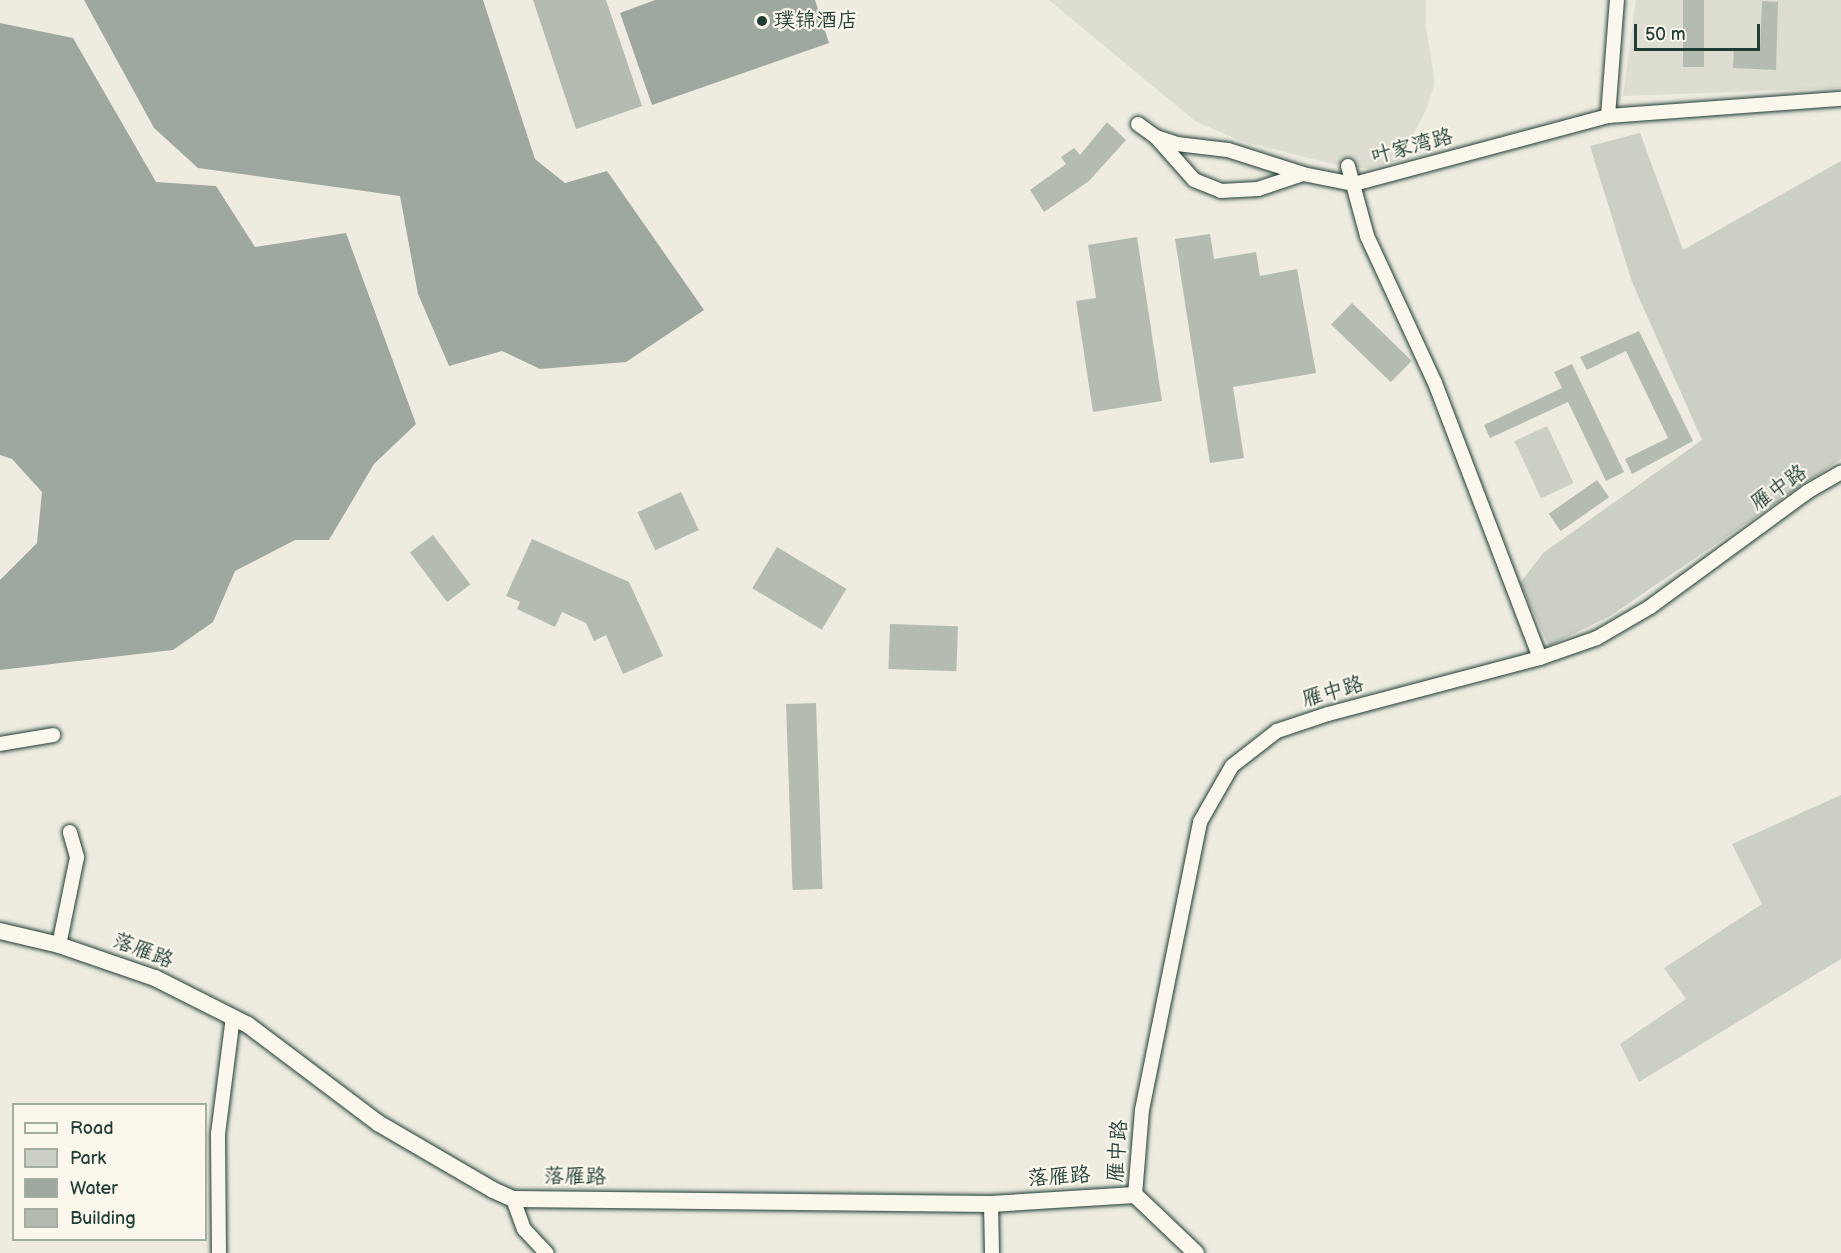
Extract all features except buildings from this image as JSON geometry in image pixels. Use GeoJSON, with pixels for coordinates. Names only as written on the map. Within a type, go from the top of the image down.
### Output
{"type":"FeatureCollection","features":[{"type":"Feature","properties":{"kind":"street"},"geometry":{"type":"LineString","coordinates":[[1608,116],[1617,0]]}},
{"type":"Feature","properties":{"kind":"street","name":"叶家湾路"},"geometry":{"type":"LineString","coordinates":[[1540,658],[1435,384],[1367,236],[1354,184],[1608,116],[1841,99]]}},
{"type":"Feature","properties":{"kind":"street"},"geometry":{"type":"LineString","coordinates":[[1138,124],[1156,137],[1194,180],[1221,191],[1258,189],[1303,174]]}},
{"type":"Feature","properties":{"kind":"street"},"geometry":{"type":"LineString","coordinates":[[1156,137],[1177,144],[1228,150],[1303,174],[1354,184],[1348,166]]}},
{"type":"Feature","properties":{"kind":"street","name":"雁中路"},"geometry":{"type":"LineString","coordinates":[[1136,1195],[1142,1110],[1200,822],[1233,766],[1277,731],[1328,714],[1540,658],[1597,638],[1650,607],[1807,492],[1841,472]]}},
{"type":"Feature","properties":{"kind":"street"},"geometry":{"type":"LineString","coordinates":[[0,744],[53,735]]}},
{"type":"Feature","properties":{"kind":"street"},"geometry":{"type":"LineString","coordinates":[[59,945],[77,857],[70,832]]}},
{"type":"Feature","properties":{"kind":"street","name":"落雁路"},"geometry":{"type":"LineString","coordinates":[[0,931],[59,945],[155,978],[248,1024],[378,1123],[513,1199],[991,1204],[1136,1195]]}},
{"type":"Feature","properties":{"kind":"street"},"geometry":{"type":"LineString","coordinates":[[219,1253],[218,1134],[233,1017]]}},
{"type":"Feature","properties":{"kind":"street"},"geometry":{"type":"LineString","coordinates":[[1136,1195],[1196,1253]]}},
{"type":"Feature","properties":{"kind":"street"},"geometry":{"type":"LineString","coordinates":[[513,1199],[524,1229],[546,1253]]}},
{"type":"Feature","properties":{"kind":"street"},"geometry":{"type":"LineString","coordinates":[[991,1204],[992,1253]]}},
{"type":"Feature","properties":{"kind":"shaded area"},"geometry":{"type":"Polygon","coordinates":[[[1049,0],[1426,0],[1426,26],[1435,82],[1426,110],[1400,160],[1369,169],[1328,163],[1241,141],[1195,121],[1049,0]]]}},
{"type":"Feature","properties":{"kind":"shaded area"},"geometry":{"type":"Polygon","coordinates":[[[1636,0],[1841,0],[1841,88],[1623,96],[1636,0]]]}},
{"type":"Feature","properties":{"kind":"green space"},"geometry":{"type":"Polygon","coordinates":[[[1640,133],[1683,250],[1841,161],[1841,459],[1610,616],[1549,646],[1520,583],[1543,553],[1702,440],[1632,282],[1590,146],[1640,133]]]}},
{"type":"Feature","properties":{"kind":"green space"},"geometry":{"type":"Polygon","coordinates":[[[1547,426],[1574,483],[1541,498],[1514,441],[1547,426]]]}},
{"type":"Feature","properties":{"kind":"green space"},"geometry":{"type":"Polygon","coordinates":[[[1841,795],[1841,959],[1639,1082],[1620,1044],[1686,999],[1664,968],[1762,904],[1732,844],[1841,795]]]}},
{"type":"Feature","properties":{"kind":"water"},"geometry":{"type":"Polygon","coordinates":[[[84,0],[483,0],[535,159],[565,183],[607,171],[704,310],[626,362],[540,369],[502,351],[449,366],[418,294],[400,196],[198,168],[154,128],[84,0]]]}},
{"type":"Feature","properties":{"kind":"water"},"geometry":{"type":"Polygon","coordinates":[[[655,0],[815,0],[829,43],[652,105],[620,13],[655,0]]]}},
{"type":"Feature","properties":{"kind":"water"},"geometry":{"type":"Polygon","coordinates":[[[0,23],[73,38],[156,182],[216,186],[255,247],[346,233],[416,424],[374,464],[329,540],[295,540],[235,571],[213,622],[173,650],[0,670],[0,580],[37,543],[42,492],[12,459],[0,455],[0,23]]]}},
{"type":"Feature","properties":{"kind":"place","name":"璞锦酒店"},"geometry":{"type":"Point","coordinates":[762,21]}}]}
